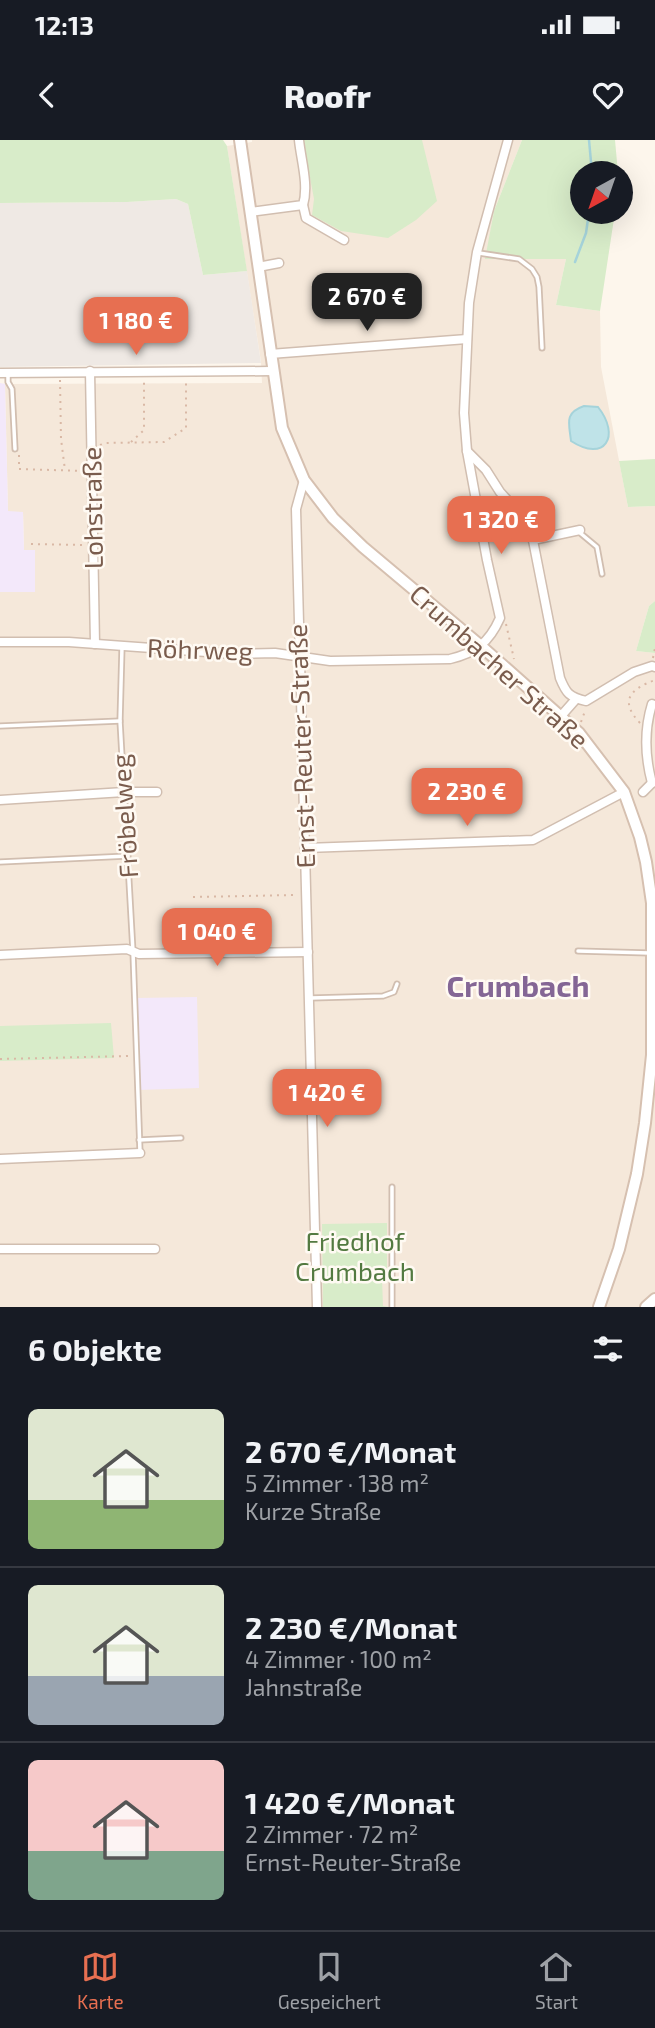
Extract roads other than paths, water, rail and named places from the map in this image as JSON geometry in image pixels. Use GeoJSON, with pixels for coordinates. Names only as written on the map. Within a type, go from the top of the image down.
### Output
{"type":"FeatureCollection","features":[{"type":"Feature","properties":{"kind":"main road","name":"Crumbacher Straße"},"geometry":{"type":"LineString","coordinates":[[240,140],[282,428],[304,481],[333,518],[363,547],[579,733],[624,792],[640,837],[653,903],[653,1055],[637,1174],[619,1249],[599,1307]]}},
{"type":"Feature","properties":{"kind":"main road"},"geometry":{"type":"LineString","coordinates":[[646,1307],[655,1299]]}},
{"type":"Feature","properties":{"kind":"street"},"geometry":{"type":"LineString","coordinates":[[299,140],[305,183],[306,197],[303,205],[306,218],[344,240]]}},
{"type":"Feature","properties":{"kind":"street"},"geometry":{"type":"LineString","coordinates":[[481,646],[500,618],[467,451],[464,413],[467,339],[469,303],[477,252],[508,140]]}},
{"type":"Feature","properties":{"kind":"street"},"geometry":{"type":"LineString","coordinates":[[250,212],[303,205]]}},
{"type":"Feature","properties":{"kind":"street"},"geometry":{"type":"LineString","coordinates":[[258,267],[279,263]]}},
{"type":"Feature","properties":{"kind":"street"},"geometry":{"type":"LineString","coordinates":[[270,354],[467,339]]}},
{"type":"Feature","properties":{"kind":"street","name":"Lohstraße"},"geometry":{"type":"LineString","coordinates":[[90,371],[95,644]]}},
{"type":"Feature","properties":{"kind":"street"},"geometry":{"type":"LineString","coordinates":[[4,372],[272,371]]}},
{"type":"Feature","properties":{"kind":"street"},"geometry":{"type":"LineString","coordinates":[[467,451],[486,470],[500,492],[530,525],[560,678],[566,692],[576,699],[586,701],[634,672],[655,667]]}},
{"type":"Feature","properties":{"kind":"street","name":"Ernst-Reuter-Straße"},"geometry":{"type":"LineString","coordinates":[[304,481],[296,509],[298,656],[306,848],[317,1307]]}},
{"type":"Feature","properties":{"kind":"street"},"geometry":{"type":"LineString","coordinates":[[533,540],[578,531]]}},
{"type":"Feature","properties":{"kind":"street","name":"Röhrweg"},"geometry":{"type":"LineString","coordinates":[[0,642],[95,644],[234,654],[275,653],[330,661],[450,659],[468,655],[481,646]]}},
{"type":"Feature","properties":{"kind":"street"},"geometry":{"type":"LineString","coordinates":[[561,716],[576,699]]}},
{"type":"Feature","properties":{"kind":"street"},"geometry":{"type":"LineString","coordinates":[[643,792],[654,784],[647,759],[646,728],[652,704]]}},
{"type":"Feature","properties":{"kind":"street"},"geometry":{"type":"LineString","coordinates":[[0,800],[124,792],[157,793]]}},
{"type":"Feature","properties":{"kind":"street"},"geometry":{"type":"LineString","coordinates":[[306,848],[533,840],[624,792]]}},
{"type":"Feature","properties":{"kind":"street"},"geometry":{"type":"LineString","coordinates":[[0,956],[127,949],[139,954],[308,952]]}},
{"type":"Feature","properties":{"kind":"street"},"geometry":{"type":"LineString","coordinates":[[0,1159],[140,1153]]}},
{"type":"Feature","properties":{"kind":"street"},"geometry":{"type":"LineString","coordinates":[[0,1249],[155,1249]]}},
{"type":"Feature","properties":{"kind":"lane"},"geometry":{"type":"LineString","coordinates":[[477,252],[513,257],[532,269],[539,287],[542,348]]}},
{"type":"Feature","properties":{"kind":"lane"},"geometry":{"type":"LineString","coordinates":[[4,372],[12,389],[15,449]]}},
{"type":"Feature","properties":{"kind":"lane"},"geometry":{"type":"LineString","coordinates":[[578,531],[597,547],[602,574]]}},
{"type":"Feature","properties":{"kind":"lane","name":"Fröbelweg"},"geometry":{"type":"LineString","coordinates":[[121,647],[120,721],[133,952],[140,1153]]}},
{"type":"Feature","properties":{"kind":"lane"},"geometry":{"type":"LineString","coordinates":[[0,726],[120,721]]}},
{"type":"Feature","properties":{"kind":"lane"},"geometry":{"type":"LineString","coordinates":[[0,862],[128,856]]}},
{"type":"Feature","properties":{"kind":"lane"},"geometry":{"type":"LineString","coordinates":[[578,951],[652,954]]}},
{"type":"Feature","properties":{"kind":"lane"},"geometry":{"type":"LineString","coordinates":[[309,998],[383,996],[394,992],[397,984]]}},
{"type":"Feature","properties":{"kind":"lane"},"geometry":{"type":"LineString","coordinates":[[139,1140],[181,1138]]}},
{"type":"Feature","properties":{"kind":"lane"},"geometry":{"type":"LineString","coordinates":[[392,1187],[393,1307]]}},
{"type":"Feature","properties":{"kind":"water"},"geometry":{"type":"Polygon","coordinates":[[[584,406],[598,407],[605,418],[609,436],[601,448],[583,447],[571,441],[569,419],[573,412],[584,406]]]}},
{"type":"Feature","properties":{"kind":"waterway"},"geometry":{"type":"LineString","coordinates":[[589,140],[591,161]]}},
{"type":"Feature","properties":{"kind":"waterway"},"geometry":{"type":"LineString","coordinates":[[575,262],[587,224]]}},
{"type":"Feature","properties":{"kind":"district","name":"Crumbach"},"geometry":{"type":"Point","coordinates":[518,987]}},
{"type":"Feature","properties":{"kind":"park label","name":"Friedhof Crumbach"},"geometry":{"type":"Point","coordinates":[355,1257]}}]}
